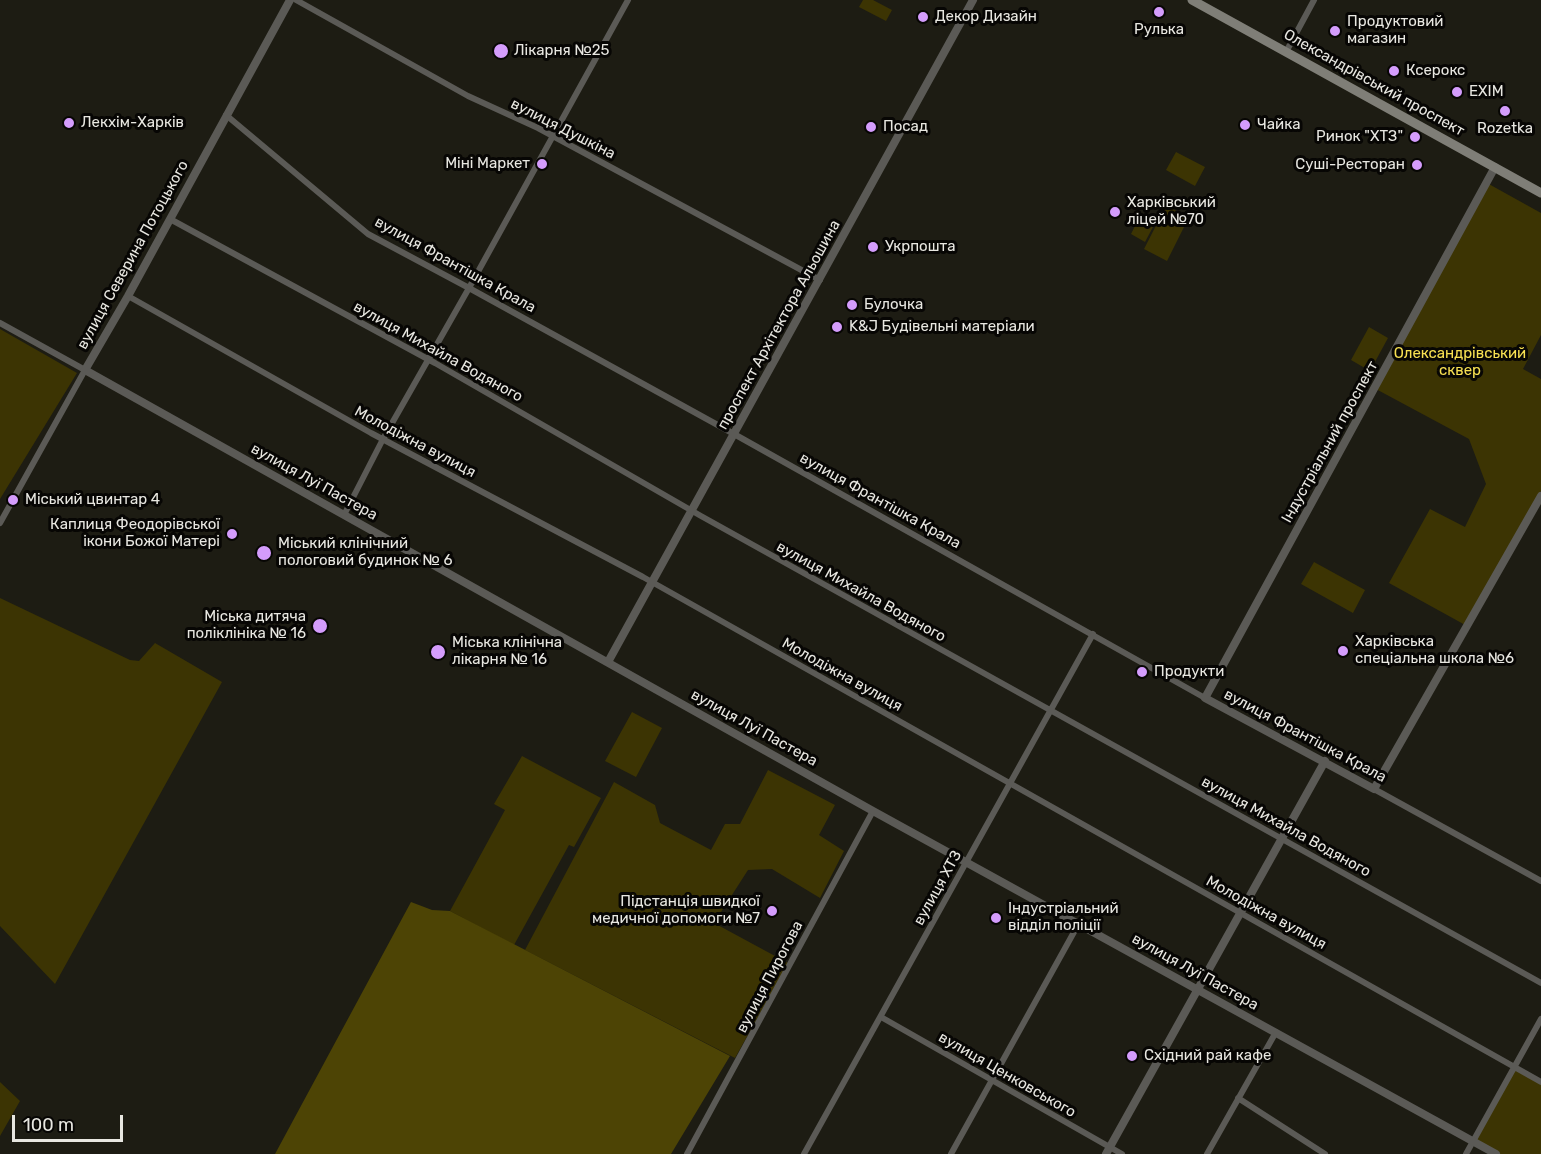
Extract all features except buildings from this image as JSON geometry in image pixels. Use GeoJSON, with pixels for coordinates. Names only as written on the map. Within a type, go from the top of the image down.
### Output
{"type":"FeatureCollection","features":[{"type":"Feature","properties":{"kind":"main road","name":"Олександрівський проспект"},"geometry":{"type":"LineString","coordinates":[[1192,0],[1541,192]]}},
{"type":"Feature","properties":{"kind":"street","name":"вулиця Северина Потоцького"},"geometry":{"type":"LineString","coordinates":[[0,523],[128,296],[290,0]]}},
{"type":"Feature","properties":{"kind":"street","name":"вулиця Душкіна"},"geometry":{"type":"LineString","coordinates":[[296,0],[468,96],[553,136],[820,280]]}},
{"type":"Feature","properties":{"kind":"street"},"geometry":{"type":"LineString","coordinates":[[344,515],[383,439],[628,0]]}},
{"type":"Feature","properties":{"kind":"street","name":"проспект Архітектора Альошина"},"geometry":{"type":"LineString","coordinates":[[608,662],[973,0]]}},
{"type":"Feature","properties":{"kind":"street"},"geometry":{"type":"LineString","coordinates":[[1286,52],[1314,0]]}},
{"type":"Feature","properties":{"kind":"street","name":"вулиця Франтішка Крала"},"geometry":{"type":"LineString","coordinates":[[226,115],[368,234],[734,434],[1205,698],[1325,761],[1541,881]]}},
{"type":"Feature","properties":{"kind":"street","name":"Індустріальний проспект"},"geometry":{"type":"LineString","coordinates":[[1205,698],[1495,167]]}},
{"type":"Feature","properties":{"kind":"street","name":"вулиця Михайла Водяного"},"geometry":{"type":"LineString","coordinates":[[170,219],[428,359],[1050,711],[1541,983]]}},
{"type":"Feature","properties":{"kind":"street","name":"Молодіжна вулиця"},"geometry":{"type":"LineString","coordinates":[[128,296],[383,439],[652,582],[1541,1082]]}},
{"type":"Feature","properties":{"kind":"street","name":"вулиця Луї Пастера"},"geometry":{"type":"LineString","coordinates":[[0,322],[873,811],[1496,1154]]}},
{"type":"Feature","properties":{"kind":"street"},"geometry":{"type":"LineString","coordinates":[[1374,789],[1541,496]]}},
{"type":"Feature","properties":{"kind":"street","name":"вулиця ХТЗ"},"geometry":{"type":"LineString","coordinates":[[804,1154],[1093,634]]}},
{"type":"Feature","properties":{"kind":"street"},"geometry":{"type":"LineString","coordinates":[[1108,1151],[1325,761]]}},
{"type":"Feature","properties":{"kind":"street","name":"вулиця Пирогова"},"geometry":{"type":"LineString","coordinates":[[687,1154],[873,811]]}},
{"type":"Feature","properties":{"kind":"street"},"geometry":{"type":"LineString","coordinates":[[951,1154],[1079,923]]}},
{"type":"Feature","properties":{"kind":"street","name":"вулиця Ценковського"},"geometry":{"type":"LineString","coordinates":[[881,1017],[1108,1151],[1122,1154]]}},
{"type":"Feature","properties":{"kind":"street"},"geometry":{"type":"LineString","coordinates":[[1466,1154],[1541,1019]]}},
{"type":"Feature","properties":{"kind":"street"},"geometry":{"type":"LineString","coordinates":[[1207,1154],[1276,1032]]}},
{"type":"Feature","properties":{"kind":"street"},"geometry":{"type":"LineString","coordinates":[[1238,1098],[1325,1154]]}},
{"type":"Feature","properties":{"kind":"green space"},"geometry":{"type":"Polygon","coordinates":[[[863,0],[873,0],[892,10],[886,21],[859,7],[863,0]]]}},
{"type":"Feature","properties":{"kind":"green space"},"geometry":{"type":"Polygon","coordinates":[[[1176,152],[1205,167],[1195,186],[1166,170],[1176,152]]]}},
{"type":"Feature","properties":{"kind":"green space","name":"Олександрівський сквер"},"geometry":{"type":"Polygon","coordinates":[[[1487,183],[1541,213],[1541,335],[1523,369],[1541,379],[1541,491],[1467,626],[1389,583],[1430,509],[1465,527],[1486,484],[1469,439],[1374,388],[1487,183]]]}},
{"type":"Feature","properties":{"kind":"green space"},"geometry":{"type":"Polygon","coordinates":[[[1166,206],[1189,217],[1167,261],[1144,249],[1166,206]]]}},
{"type":"Feature","properties":{"kind":"green space"},"geometry":{"type":"Polygon","coordinates":[[[1138,220],[1153,227],[1145,242],[1131,234],[1138,220]]]}},
{"type":"Feature","properties":{"kind":"green space"},"geometry":{"type":"Polygon","coordinates":[[[1369,327],[1388,338],[1370,371],[1351,360],[1369,327]]]}},
{"type":"Feature","properties":{"kind":"green space"},"geometry":{"type":"Polygon","coordinates":[[[0,329],[77,373],[0,499],[0,329]]]}},
{"type":"Feature","properties":{"kind":"green space"},"geometry":{"type":"Polygon","coordinates":[[[1314,562],[1365,590],[1353,613],[1301,584],[1314,562]]]}},
{"type":"Feature","properties":{"kind":"green space"},"geometry":{"type":"Polygon","coordinates":[[[0,598],[130,660],[139,661],[155,643],[222,682],[55,984],[0,926],[0,598]]]}},
{"type":"Feature","properties":{"kind":"green space"},"geometry":{"type":"Polygon","coordinates":[[[632,712],[662,728],[636,777],[605,761],[632,712]]]}},
{"type":"Feature","properties":{"kind":"green space"},"geometry":{"type":"Polygon","coordinates":[[[522,756],[601,798],[574,847],[569,845],[514,945],[450,911],[505,810],[494,804],[522,756]]]}},
{"type":"Feature","properties":{"kind":"green space"},"geometry":{"type":"Polygon","coordinates":[[[768,770],[835,805],[819,835],[844,851],[820,898],[772,869],[748,870],[714,923],[788,963],[735,1058],[525,950],[614,782],[655,805],[660,823],[711,850],[725,824],[740,824],[768,770]]]}},
{"type":"Feature","properties":{"kind":"green space"},"geometry":{"type":"Polygon","coordinates":[[[1514,1068],[1541,1082],[1541,1154],[1496,1154],[1473,1142],[1514,1068]]]}},
{"type":"Feature","properties":{"kind":"green space"},"geometry":{"type":"Polygon","coordinates":[[[0,1082],[20,1101],[0,1136],[0,1082]]]}},
{"type":"Feature","properties":{"kind":"shaded area"},"geometry":{"type":"Polygon","coordinates":[[[411,902],[432,910],[450,911],[730,1056],[671,1154],[275,1154],[411,902]]]}},
{"type":"Feature","properties":{"kind":"place","name":"Рулька"},"geometry":{"type":"Point","coordinates":[1159,12]}},
{"type":"Feature","properties":{"kind":"place","name":"Декор Дизайн"},"geometry":{"type":"Point","coordinates":[923,17]}},
{"type":"Feature","properties":{"kind":"place","name":"Продуктовий магазин"},"geometry":{"type":"Point","coordinates":[1335,31]}},
{"type":"Feature","properties":{"kind":"place","name":"Лікарня №25"},"geometry":{"type":"Point","coordinates":[501,51]}},
{"type":"Feature","properties":{"kind":"place","name":"Ксерокс"},"geometry":{"type":"Point","coordinates":[1394,71]}},
{"type":"Feature","properties":{"kind":"place","name":"EXIM"},"geometry":{"type":"Point","coordinates":[1457,92]}},
{"type":"Feature","properties":{"kind":"place","name":"Rozetka"},"geometry":{"type":"Point","coordinates":[1505,111]}},
{"type":"Feature","properties":{"kind":"place","name":"Лекхім-Харків"},"geometry":{"type":"Point","coordinates":[69,123]}},
{"type":"Feature","properties":{"kind":"place","name":"Чайка"},"geometry":{"type":"Point","coordinates":[1245,125]}},
{"type":"Feature","properties":{"kind":"place","name":"Посад"},"geometry":{"type":"Point","coordinates":[871,127]}},
{"type":"Feature","properties":{"kind":"place","name":"Ринок \"ХТЗ\""},"geometry":{"type":"Point","coordinates":[1415,137]}},
{"type":"Feature","properties":{"kind":"place","name":"Міні Маркет"},"geometry":{"type":"Point","coordinates":[542,164]}},
{"type":"Feature","properties":{"kind":"place","name":"Суші-Ресторан"},"geometry":{"type":"Point","coordinates":[1417,165]}},
{"type":"Feature","properties":{"kind":"place","name":"Харківський ліцей №70"},"geometry":{"type":"Point","coordinates":[1115,212]}},
{"type":"Feature","properties":{"kind":"place","name":"Укрпошта"},"geometry":{"type":"Point","coordinates":[873,247]}},
{"type":"Feature","properties":{"kind":"place","name":"Булочка"},"geometry":{"type":"Point","coordinates":[852,305]}},
{"type":"Feature","properties":{"kind":"place","name":"K&J Будівельні матеріали"},"geometry":{"type":"Point","coordinates":[837,327]}},
{"type":"Feature","properties":{"kind":"place","name":"Міський цвинтар 4"},"geometry":{"type":"Point","coordinates":[13,500]}},
{"type":"Feature","properties":{"kind":"place","name":"Каплиця Феодорівської ікони Божої Матері"},"geometry":{"type":"Point","coordinates":[232,534]}},
{"type":"Feature","properties":{"kind":"place","name":"Міський клінічний пологовий будинок № 6"},"geometry":{"type":"Point","coordinates":[264,553]}},
{"type":"Feature","properties":{"kind":"place","name":"Міська дитяча поліклініка № 16"},"geometry":{"type":"Point","coordinates":[320,626]}},
{"type":"Feature","properties":{"kind":"place","name":"Харківська спеціальна школа №6"},"geometry":{"type":"Point","coordinates":[1343,651]}},
{"type":"Feature","properties":{"kind":"place","name":"Міська клінічна лікарня № 16"},"geometry":{"type":"Point","coordinates":[438,652]}},
{"type":"Feature","properties":{"kind":"place","name":"Продукти"},"geometry":{"type":"Point","coordinates":[1142,672]}},
{"type":"Feature","properties":{"kind":"place","name":"Підстанція швидкої медичної допомоги №7"},"geometry":{"type":"Point","coordinates":[772,911]}},
{"type":"Feature","properties":{"kind":"place","name":"Індустріальний відділ поліції"},"geometry":{"type":"Point","coordinates":[996,918]}},
{"type":"Feature","properties":{"kind":"place","name":"Східний рай кафе"},"geometry":{"type":"Point","coordinates":[1132,1056]}}]}
